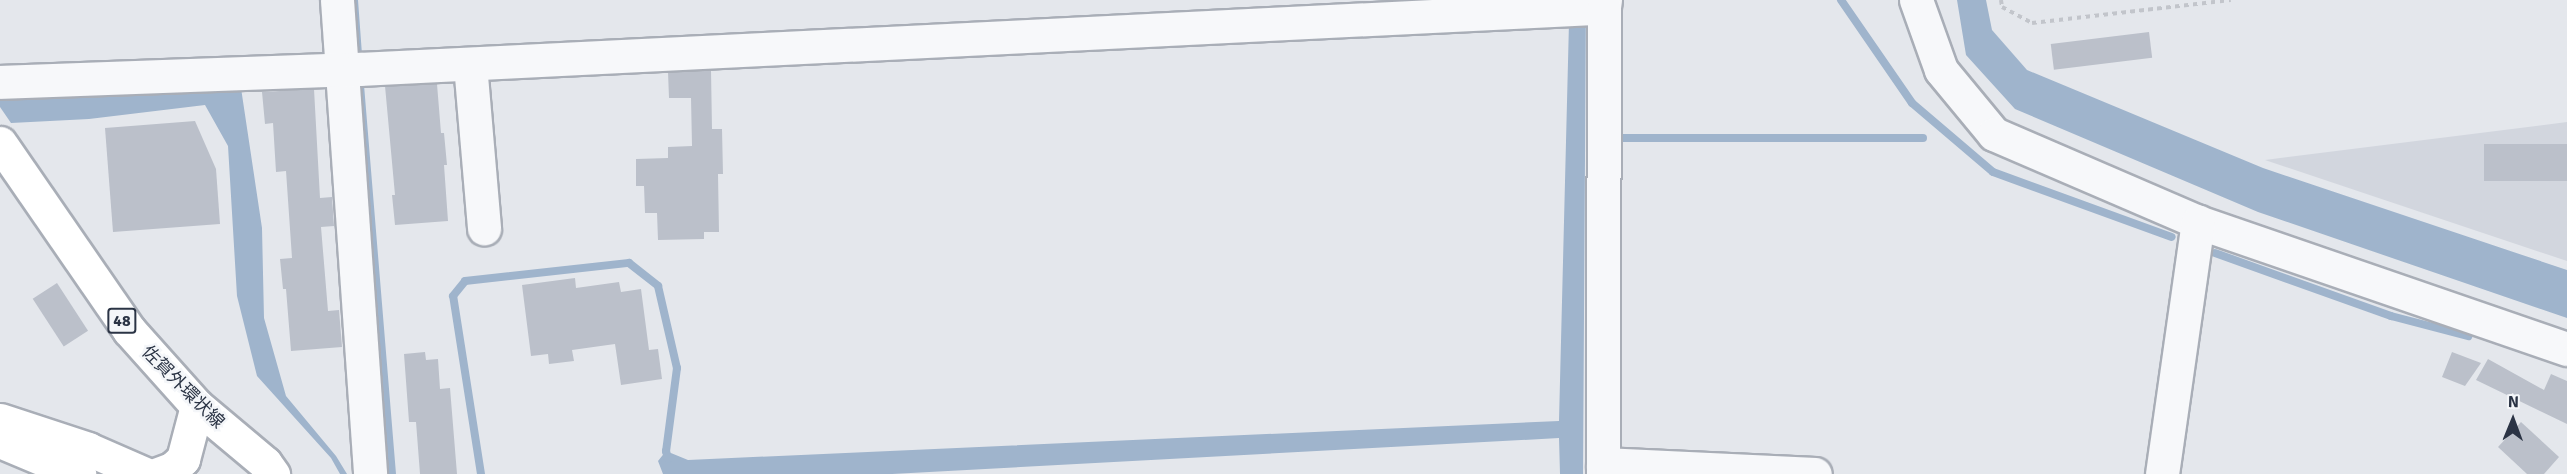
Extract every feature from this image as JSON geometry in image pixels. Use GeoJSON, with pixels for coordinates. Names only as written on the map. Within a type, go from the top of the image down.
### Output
{"type":"FeatureCollection","features":[{"type":"Feature","properties":{"kind":"main road","name":"佐賀外環状線"},"geometry":{"type":"LineString","coordinates":[[0,143],[129,330],[197,406],[265,463],[273,474]]}},
{"type":"Feature","properties":{"kind":"main road"},"geometry":{"type":"LineString","coordinates":[[158,474],[172,469],[183,459],[197,406]]}},
{"type":"Feature","properties":{"kind":"main road"},"geometry":{"type":"LineString","coordinates":[[0,420],[88,449],[145,474]]}},
{"type":"Feature","properties":{"kind":"main road"},"geometry":{"type":"LineString","coordinates":[[0,441],[79,474]]}},
{"type":"Feature","properties":{"kind":"street"},"geometry":{"type":"LineString","coordinates":[[337,0],[344,70],[370,474]]}},
{"type":"Feature","properties":{"kind":"street"},"geometry":{"type":"LineString","coordinates":[[1916,0],[1941,70],[1994,134],[2198,222],[2567,349]]}},
{"type":"Feature","properties":{"kind":"street"},"geometry":{"type":"LineString","coordinates":[[0,82],[470,64],[1591,6],[1603,469],[1815,474]]}},
{"type":"Feature","properties":{"kind":"street"},"geometry":{"type":"LineString","coordinates":[[470,64],[484,228]]}},
{"type":"Feature","properties":{"kind":"street"},"geometry":{"type":"LineString","coordinates":[[2162,474],[2198,222]]}},
{"type":"Feature","properties":{"kind":"path"},"geometry":{"type":"LineString","coordinates":[[2001,0],[2002,7],[2032,23],[2231,0]]}},
{"type":"Feature","properties":{"kind":"shaded area"},"geometry":{"type":"Polygon","coordinates":[[[2567,122],[2567,261],[2265,160],[2567,122]]]}},
{"type":"Feature","properties":{"kind":"water"},"geometry":{"type":"Polygon","coordinates":[[[1586,0],[1583,474],[1560,474],[1559,438],[892,474],[663,474],[658,461],[666,451],[688,460],[1559,421],[1569,22],[1586,0]]]}},
{"type":"Feature","properties":{"kind":"water"},"geometry":{"type":"Polygon","coordinates":[[[1957,0],[1986,0],[1992,30],[2027,70],[2263,168],[2567,270],[2567,318],[2258,212],[2015,109],[1966,55],[1957,0]]]}},
{"type":"Feature","properties":{"kind":"water"},"geometry":{"type":"Polygon","coordinates":[[[241,88],[262,228],[264,318],[286,396],[336,456],[347,474],[340,474],[331,458],[257,376],[237,296],[228,146],[205,105],[89,119],[11,123],[0,107],[0,97],[241,88]]]}},
{"type":"Feature","properties":{"kind":"building"},"geometry":{"type":"Polygon","coordinates":[[[2149,32],[2152,58],[2054,70],[2051,44],[2149,32]]]}},
{"type":"Feature","properties":{"kind":"building"},"geometry":{"type":"Polygon","coordinates":[[[711,70],[712,129],[722,129],[723,174],[718,174],[719,232],[704,232],[704,239],[658,240],[657,213],[645,213],[644,186],[636,186],[636,159],[668,158],[668,147],[692,146],[691,98],[669,98],[668,72],[711,70]]]}},
{"type":"Feature","properties":{"kind":"building"},"geometry":{"type":"Polygon","coordinates":[[[437,84],[441,133],[444,133],[447,165],[444,165],[448,221],[395,225],[392,195],[395,195],[385,86],[437,84]]]}},
{"type":"Feature","properties":{"kind":"building"},"geometry":{"type":"Polygon","coordinates":[[[314,89],[320,198],[332,197],[334,226],[321,227],[328,311],[339,310],[342,347],[291,351],[286,289],[283,289],[280,259],[292,258],[286,171],[276,172],[273,123],[265,124],[262,92],[314,89]]]}},
{"type":"Feature","properties":{"kind":"building"},"geometry":{"type":"Polygon","coordinates":[[[195,121],[216,169],[220,224],[113,232],[105,128],[195,121]]]}},
{"type":"Feature","properties":{"kind":"building"},"geometry":{"type":"Polygon","coordinates":[[[2484,144],[2567,144],[2567,181],[2484,181],[2484,144]]]}},
{"type":"Feature","properties":{"kind":"building"},"geometry":{"type":"Polygon","coordinates":[[[575,278],[576,288],[619,282],[621,292],[641,289],[649,350],[658,349],[662,379],[621,385],[615,344],[572,350],[574,361],[549,364],[548,354],[531,356],[522,285],[575,278]]]}},
{"type":"Feature","properties":{"kind":"building"},"geometry":{"type":"Polygon","coordinates":[[[57,283],[88,331],[64,347],[33,299],[57,283]]]}},
{"type":"Feature","properties":{"kind":"building"},"geometry":{"type":"Polygon","coordinates":[[[425,352],[426,360],[438,359],[440,389],[450,388],[457,474],[420,474],[416,422],[409,422],[404,354],[425,352]]]}},
{"type":"Feature","properties":{"kind":"building"},"geometry":{"type":"Polygon","coordinates":[[[2452,352],[2481,363],[2465,386],[2442,377],[2452,352]]]}},
{"type":"Feature","properties":{"kind":"building"},"geometry":{"type":"Polygon","coordinates":[[[2488,359],[2544,390],[2551,374],[2567,381],[2567,424],[2476,380],[2488,359]]]}},
{"type":"Feature","properties":{"kind":"building"},"geometry":{"type":"Polygon","coordinates":[[[2521,422],[2559,457],[2544,474],[2527,474],[2498,447],[2521,422]]]}},
{"type":"Feature","properties":{"kind":"waterway"},"geometry":{"type":"LineString","coordinates":[[354,0],[358,54]]}},
{"type":"Feature","properties":{"kind":"waterway"},"geometry":{"type":"LineString","coordinates":[[1841,0],[1912,103],[1993,172],[2172,237]]}},
{"type":"Feature","properties":{"kind":"waterway"},"geometry":{"type":"LineString","coordinates":[[360,85],[392,474]]}},
{"type":"Feature","properties":{"kind":"waterway"},"geometry":{"type":"LineString","coordinates":[[1622,138],[1923,138]]}},
{"type":"Feature","properties":{"kind":"waterway"},"geometry":{"type":"LineString","coordinates":[[2215,253],[2391,316],[2468,336]]}},
{"type":"Feature","properties":{"kind":"waterway"},"geometry":{"type":"LineString","coordinates":[[481,474],[453,296],[465,281],[629,263],[658,286],[677,368],[666,451],[668,459]]}}]}
